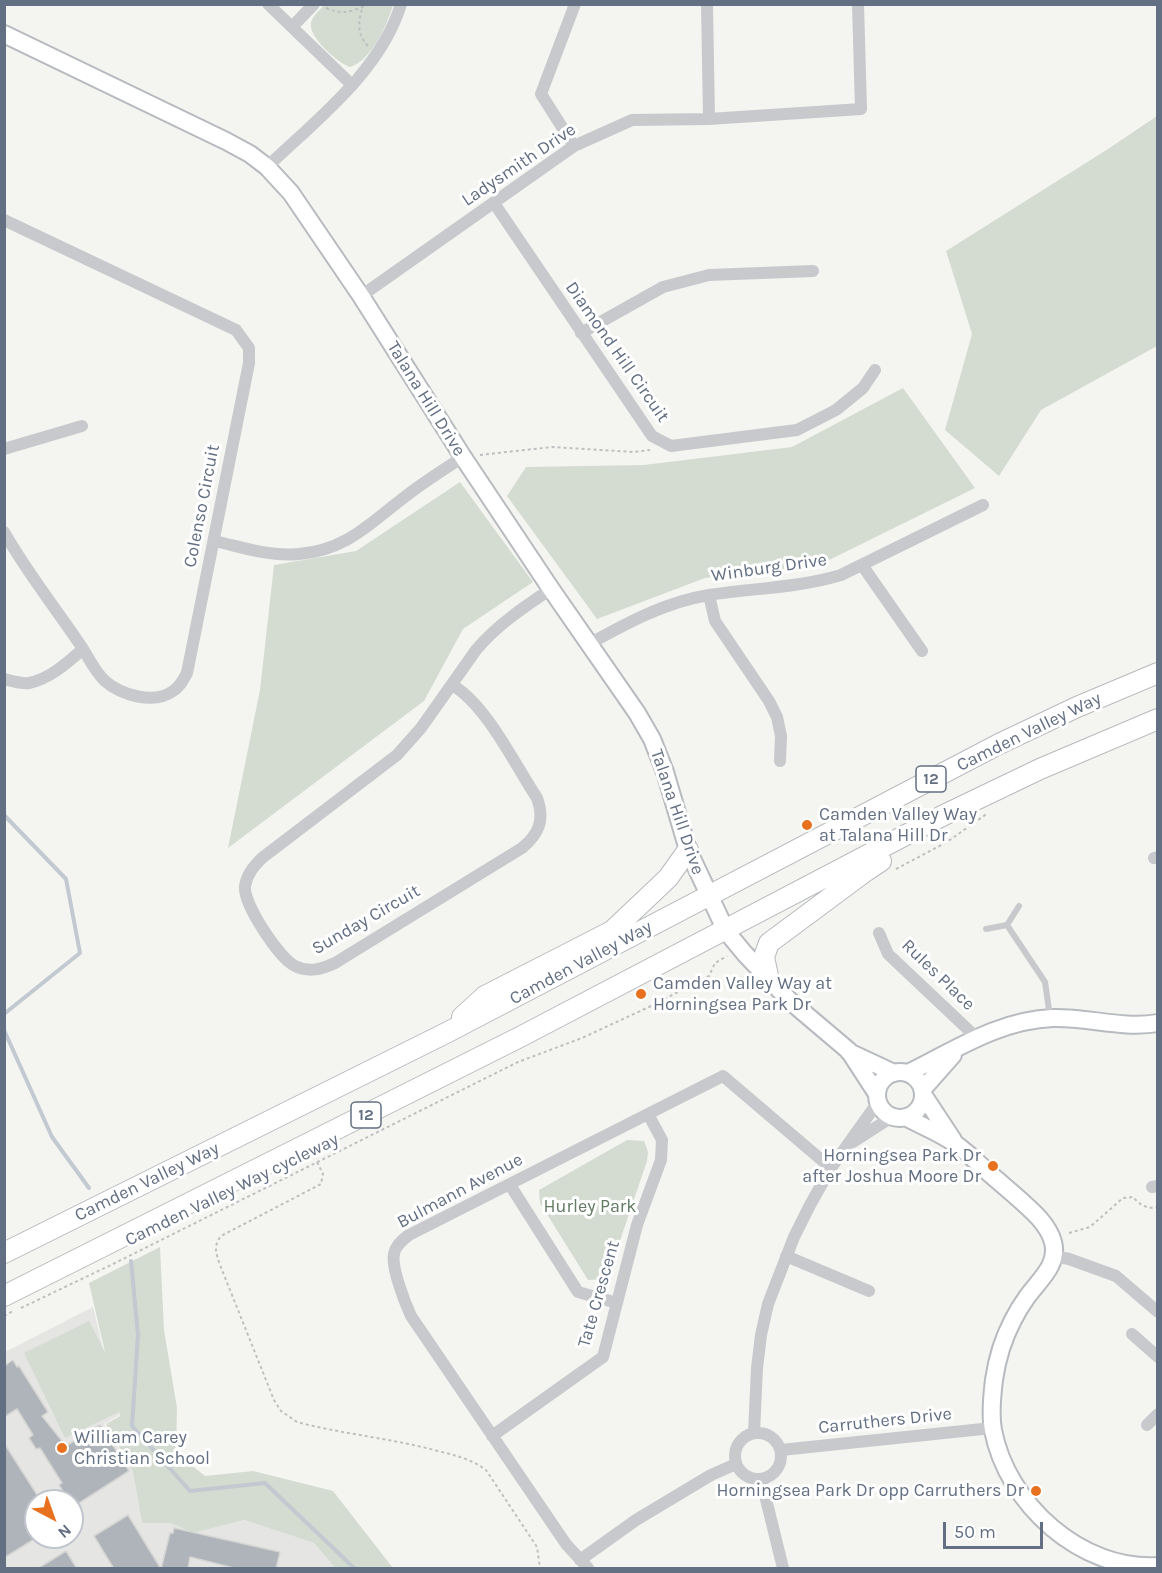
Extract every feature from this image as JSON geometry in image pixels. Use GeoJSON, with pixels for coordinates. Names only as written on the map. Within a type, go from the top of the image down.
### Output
{"type":"FeatureCollection","features":[{"type":"Feature","properties":{"kind":"main road","name":"Camden Valley Way"},"geometry":{"type":"LineString","coordinates":[[4,1252],[448,1032],[999,744],[1077,707],[1158,673]]}},
{"type":"Feature","properties":{"kind":"main road","name":"Camden Valley Way"},"geometry":{"type":"LineString","coordinates":[[4,1296],[329,1134],[726,931],[942,816],[1158,718]]}},
{"type":"Feature","properties":{"kind":"main road"},"geometry":{"type":"LineString","coordinates":[[770,981],[764,957],[769,943],[866,871],[1012,783]]}},
{"type":"Feature","properties":{"kind":"main road"},"geometry":{"type":"LineString","coordinates":[[448,1032],[485,996],[612,931],[668,878],[688,850]]}},
{"type":"Feature","properties":{"kind":"street"},"geometry":{"type":"LineString","coordinates":[[268,4],[352,85]]}},
{"type":"Feature","properties":{"kind":"street"},"geometry":{"type":"LineString","coordinates":[[267,167],[352,85],[378,53],[392,29],[401,4]]}},
{"type":"Feature","properties":{"kind":"street"},"geometry":{"type":"LineString","coordinates":[[574,146],[541,94],[575,4]]}},
{"type":"Feature","properties":{"kind":"street"},"geometry":{"type":"LineString","coordinates":[[707,4],[709,119]]}},
{"type":"Feature","properties":{"kind":"street","name":"Ladysmith Drive"},"geometry":{"type":"LineString","coordinates":[[361,296],[574,146],[632,120],[709,119],[861,109],[858,4]]}},
{"type":"Feature","properties":{"kind":"street"},"geometry":{"type":"LineString","coordinates":[[292,27],[310,8]]}},
{"type":"Feature","properties":{"kind":"street","name":"Talana Hill Drive"},"geometry":{"type":"LineString","coordinates":[[4,34],[250,154],[267,167],[291,193],[361,296],[550,589],[637,713],[652,739],[665,772],[688,850],[726,931],[770,981],[849,1051]]}},
{"type":"Feature","properties":{"kind":"street","name":"Diamond Hill Circuit"},"geometry":{"type":"LineString","coordinates":[[494,203],[652,436],[671,446],[797,430],[836,410],[863,388],[875,370]]}},
{"type":"Feature","properties":{"kind":"street","name":"Colenso Circuit"},"geometry":{"type":"LineString","coordinates":[[4,220],[225,324],[236,330],[249,348],[249,363],[187,673],[173,692],[151,698],[129,694],[116,689],[104,680],[4,532]]}},
{"type":"Feature","properties":{"kind":"street"},"geometry":{"type":"LineString","coordinates":[[581,333],[663,287],[709,275],[813,271]]}},
{"type":"Feature","properties":{"kind":"street"},"geometry":{"type":"LineString","coordinates":[[4,449],[82,426]]}},
{"type":"Feature","properties":{"kind":"street"},"geometry":{"type":"LineString","coordinates":[[214,541],[279,554],[318,551],[337,545],[368,528],[418,486],[463,457]]}},
{"type":"Feature","properties":{"kind":"street","name":"Winburg Drive"},"geometry":{"type":"LineString","coordinates":[[589,644],[634,619],[687,599],[820,581],[862,566],[983,505]]}},
{"type":"Feature","properties":{"kind":"street"},"geometry":{"type":"LineString","coordinates":[[862,566],[922,651]]}},
{"type":"Feature","properties":{"kind":"street","name":"Sunday Circuit"},"geometry":{"type":"LineString","coordinates":[[452,685],[466,694],[481,710],[537,798],[541,810],[539,831],[522,848],[335,963],[313,970],[294,966],[285,959],[249,907],[245,887],[252,868],[397,754],[421,728],[452,685],[486,638],[512,615],[550,589]]}},
{"type":"Feature","properties":{"kind":"street"},"geometry":{"type":"LineString","coordinates":[[709,595],[716,621],[770,701],[777,717],[781,736],[780,760]]}},
{"type":"Feature","properties":{"kind":"street"},"geometry":{"type":"LineString","coordinates":[[4,679],[27,683],[38,680],[62,667],[84,649]]}},
{"type":"Feature","properties":{"kind":"street","name":"Rules Place"},"geometry":{"type":"LineString","coordinates":[[879,933],[888,954],[977,1038]]}},
{"type":"Feature","properties":{"kind":"street"},"geometry":{"type":"LineString","coordinates":[[754,1432],[754,1406],[761,1335],[768,1304],[786,1256],[810,1205],[831,1168],[878,1098],[882,1081],[1012,1024],[1050,1018],[1086,1019],[1118,1025],[1158,1023]]}},
{"type":"Feature","properties":{"kind":"street"},"geometry":{"type":"LineString","coordinates":[[849,1144],[899,1117],[919,1110],[923,1093],[957,1049]]}},
{"type":"Feature","properties":{"kind":"street"},"geometry":{"type":"LineString","coordinates":[[849,1051],[920,1082],[923,1093],[955,1144]]}},
{"type":"Feature","properties":{"kind":"street"},"geometry":{"type":"LineString","coordinates":[[849,1051],[878,1098],[881,1108],[955,1144],[1040,1219],[1052,1238],[1054,1256],[1049,1269],[1027,1297],[1006,1335],[996,1368],[992,1428],[998,1449],[1015,1485],[1025,1499],[1058,1532],[1089,1552],[1109,1560],[1135,1566],[1158,1566]]}},
{"type":"Feature","properties":{"kind":"street","name":"Bulmann Avenue"},"geometry":{"type":"LineString","coordinates":[[584,1564],[566,1544],[411,1316],[403,1297],[393,1255],[397,1247],[409,1235],[723,1076],[831,1168]]}},
{"type":"Feature","properties":{"kind":"street","name":"Tate Crescent"},"geometry":{"type":"LineString","coordinates":[[492,1436],[603,1357],[637,1225],[661,1160],[662,1140],[648,1114]]}},
{"type":"Feature","properties":{"kind":"street"},"geometry":{"type":"LineString","coordinates":[[510,1185],[578,1292],[617,1303]]}},
{"type":"Feature","properties":{"kind":"street"},"geometry":{"type":"LineString","coordinates":[[786,1256],[869,1291]]}},
{"type":"Feature","properties":{"kind":"street"},"geometry":{"type":"LineString","coordinates":[[1054,1256],[1116,1276],[1158,1312]]}},
{"type":"Feature","properties":{"kind":"street"},"geometry":{"type":"LineString","coordinates":[[1132,1334],[1158,1357]]}},
{"type":"Feature","properties":{"kind":"street"},"geometry":{"type":"LineString","coordinates":[[1147,1425],[1158,1414]]}},
{"type":"Feature","properties":{"kind":"street","name":"Carruthers Drive"},"geometry":{"type":"LineString","coordinates":[[780,1450],[992,1428]]}},
{"type":"Feature","properties":{"kind":"street"},"geometry":{"type":"LineString","coordinates":[[754,1432],[770,1436],[777,1442],[780,1450],[781,1459],[778,1467],[772,1474],[761,1479],[747,1477],[741,1472],[735,1458],[736,1446],[742,1439],[754,1432]]}},
{"type":"Feature","properties":{"kind":"street"},"geometry":{"type":"LineString","coordinates":[[584,1564],[636,1520],[711,1475],[736,1464]]}},
{"type":"Feature","properties":{"kind":"street"},"geometry":{"type":"LineString","coordinates":[[761,1479],[783,1569]]}},
{"type":"Feature","properties":{"kind":"lane"},"geometry":{"type":"LineString","coordinates":[[986,929],[1007,925],[1019,906]]}},
{"type":"Feature","properties":{"kind":"lane"},"geometry":{"type":"LineString","coordinates":[[1007,925],[1045,982],[1050,1018]]}},
{"type":"Feature","properties":{"kind":"path"},"geometry":{"type":"LineString","coordinates":[[364,6],[359,32],[366,46],[378,53]]}},
{"type":"Feature","properties":{"kind":"path"},"geometry":{"type":"LineString","coordinates":[[310,8],[315,19],[327,8],[344,13],[364,6]]}},
{"type":"Feature","properties":{"kind":"path"},"geometry":{"type":"LineString","coordinates":[[463,457],[552,447],[634,452],[671,446]]}},
{"type":"Feature","properties":{"kind":"path"},"geometry":{"type":"LineString","coordinates":[[889,873],[947,842],[996,808]]}},
{"type":"Feature","properties":{"kind":"path","name":"Camden Valley Way cycleway"},"geometry":{"type":"LineString","coordinates":[[4,1316],[518,1062],[582,1038],[651,1006],[709,976],[715,963],[725,958]]}},
{"type":"Feature","properties":{"kind":"path"},"geometry":{"type":"LineString","coordinates":[[317,1162],[323,1174],[321,1184],[221,1236],[216,1241],[215,1250],[220,1265],[274,1400],[281,1412],[297,1422],[414,1445],[466,1458],[477,1464],[486,1470],[537,1548],[540,1569]]}},
{"type":"Feature","properties":{"kind":"path"},"geometry":{"type":"LineString","coordinates":[[1069,1233],[1090,1227],[1123,1198],[1132,1197],[1139,1204],[1152,1209],[1158,1207]]}},
{"type":"Feature","properties":{"kind":"shaded area","name":"William Carey Christian School"},"geometry":{"type":"Polygon","coordinates":[[[93,1307],[119,1415],[104,1424],[133,1472],[142,1523],[170,1523],[194,1533],[244,1520],[314,1543],[335,1568],[5,1568],[5,1352],[93,1307]]]}},
{"type":"Feature","properties":{"kind":"green space"},"geometry":{"type":"Polygon","coordinates":[[[324,5],[393,5],[383,32],[372,50],[350,67],[325,49],[311,29],[313,18],[324,5]]]}},
{"type":"Feature","properties":{"kind":"green space"},"geometry":{"type":"Polygon","coordinates":[[[1157,116],[1157,346],[1041,410],[999,476],[945,430],[972,334],[946,251],[1157,116]]]}},
{"type":"Feature","properties":{"kind":"green space"},"geometry":{"type":"Polygon","coordinates":[[[903,388],[975,488],[819,565],[705,578],[597,619],[507,496],[526,467],[644,465],[792,447],[903,388]]]}},
{"type":"Feature","properties":{"kind":"green space"},"geometry":{"type":"Polygon","coordinates":[[[460,482],[533,582],[463,629],[424,701],[228,848],[260,690],[274,565],[356,551],[460,482]]]}},
{"type":"Feature","properties":{"kind":"green space","name":"Hurley Park"},"geometry":{"type":"Polygon","coordinates":[[[627,1140],[644,1141],[648,1152],[647,1161],[607,1279],[588,1280],[540,1203],[539,1190],[627,1140]]]}},
{"type":"Feature","properties":{"kind":"green space"},"geometry":{"type":"Polygon","coordinates":[[[160,1247],[164,1330],[177,1408],[176,1453],[205,1476],[253,1471],[333,1491],[393,1568],[335,1568],[314,1543],[244,1520],[194,1533],[170,1523],[142,1523],[133,1472],[106,1424],[120,1416],[119,1412],[65,1438],[24,1353],[89,1321],[105,1352],[89,1283],[160,1247]]]}},
{"type":"Feature","properties":{"kind":"building"},"geometry":{"type":"Polygon","coordinates":[[[13,1360],[17,1367],[19,1366],[48,1412],[42,1416],[66,1446],[100,1425],[129,1471],[84,1500],[84,1489],[62,1489],[59,1485],[62,1483],[40,1448],[36,1449],[29,1438],[33,1435],[17,1409],[4,1417],[4,1366],[13,1360]]]}},
{"type":"Feature","properties":{"kind":"building"},"geometry":{"type":"Polygon","coordinates":[[[4,1443],[33,1489],[24,1489],[24,1546],[4,1558],[4,1443]]]}},
{"type":"Feature","properties":{"kind":"building"},"geometry":{"type":"Polygon","coordinates":[[[128,1515],[161,1569],[114,1569],[94,1536],[128,1515]]]}},
{"type":"Feature","properties":{"kind":"building"},"geometry":{"type":"Polygon","coordinates":[[[174,1528],[280,1552],[276,1569],[238,1569],[190,1557],[188,1569],[161,1569],[170,1533],[173,1533],[174,1528]]]}},
{"type":"Feature","properties":{"kind":"building"},"geometry":{"type":"Polygon","coordinates":[[[66,1551],[77,1569],[37,1569],[66,1551]]]}},
{"type":"Feature","properties":{"kind":"waterway"},"geometry":{"type":"LineString","coordinates":[[4,815],[66,879],[80,953],[4,1014]]}},
{"type":"Feature","properties":{"kind":"waterway"},"geometry":{"type":"LineString","coordinates":[[4,1030],[52,1137],[89,1188]]}},
{"type":"Feature","properties":{"kind":"waterway"},"geometry":{"type":"LineString","coordinates":[[131,1261],[138,1335],[132,1426],[190,1491],[265,1483],[354,1568]]}},
{"type":"Feature","properties":{"kind":"place","name":"Camden Valley Way at Talana Hill Dr"},"geometry":{"type":"Point","coordinates":[807,825]}},
{"type":"Feature","properties":{"kind":"place","name":"Camden Valley Way at Horningsea Park Dr"},"geometry":{"type":"Point","coordinates":[641,994]}},
{"type":"Feature","properties":{"kind":"place","name":"Horningsea Park Dr after Joshua Moore Dr"},"geometry":{"type":"Point","coordinates":[993,1166]}},
{"type":"Feature","properties":{"kind":"place","name":"William Carey Christian School"},"geometry":{"type":"Point","coordinates":[62,1448]}},
{"type":"Feature","properties":{"kind":"place","name":"Horningsea Park Dr opp Carruthers Dr"},"geometry":{"type":"Point","coordinates":[1036,1491]}}]}
